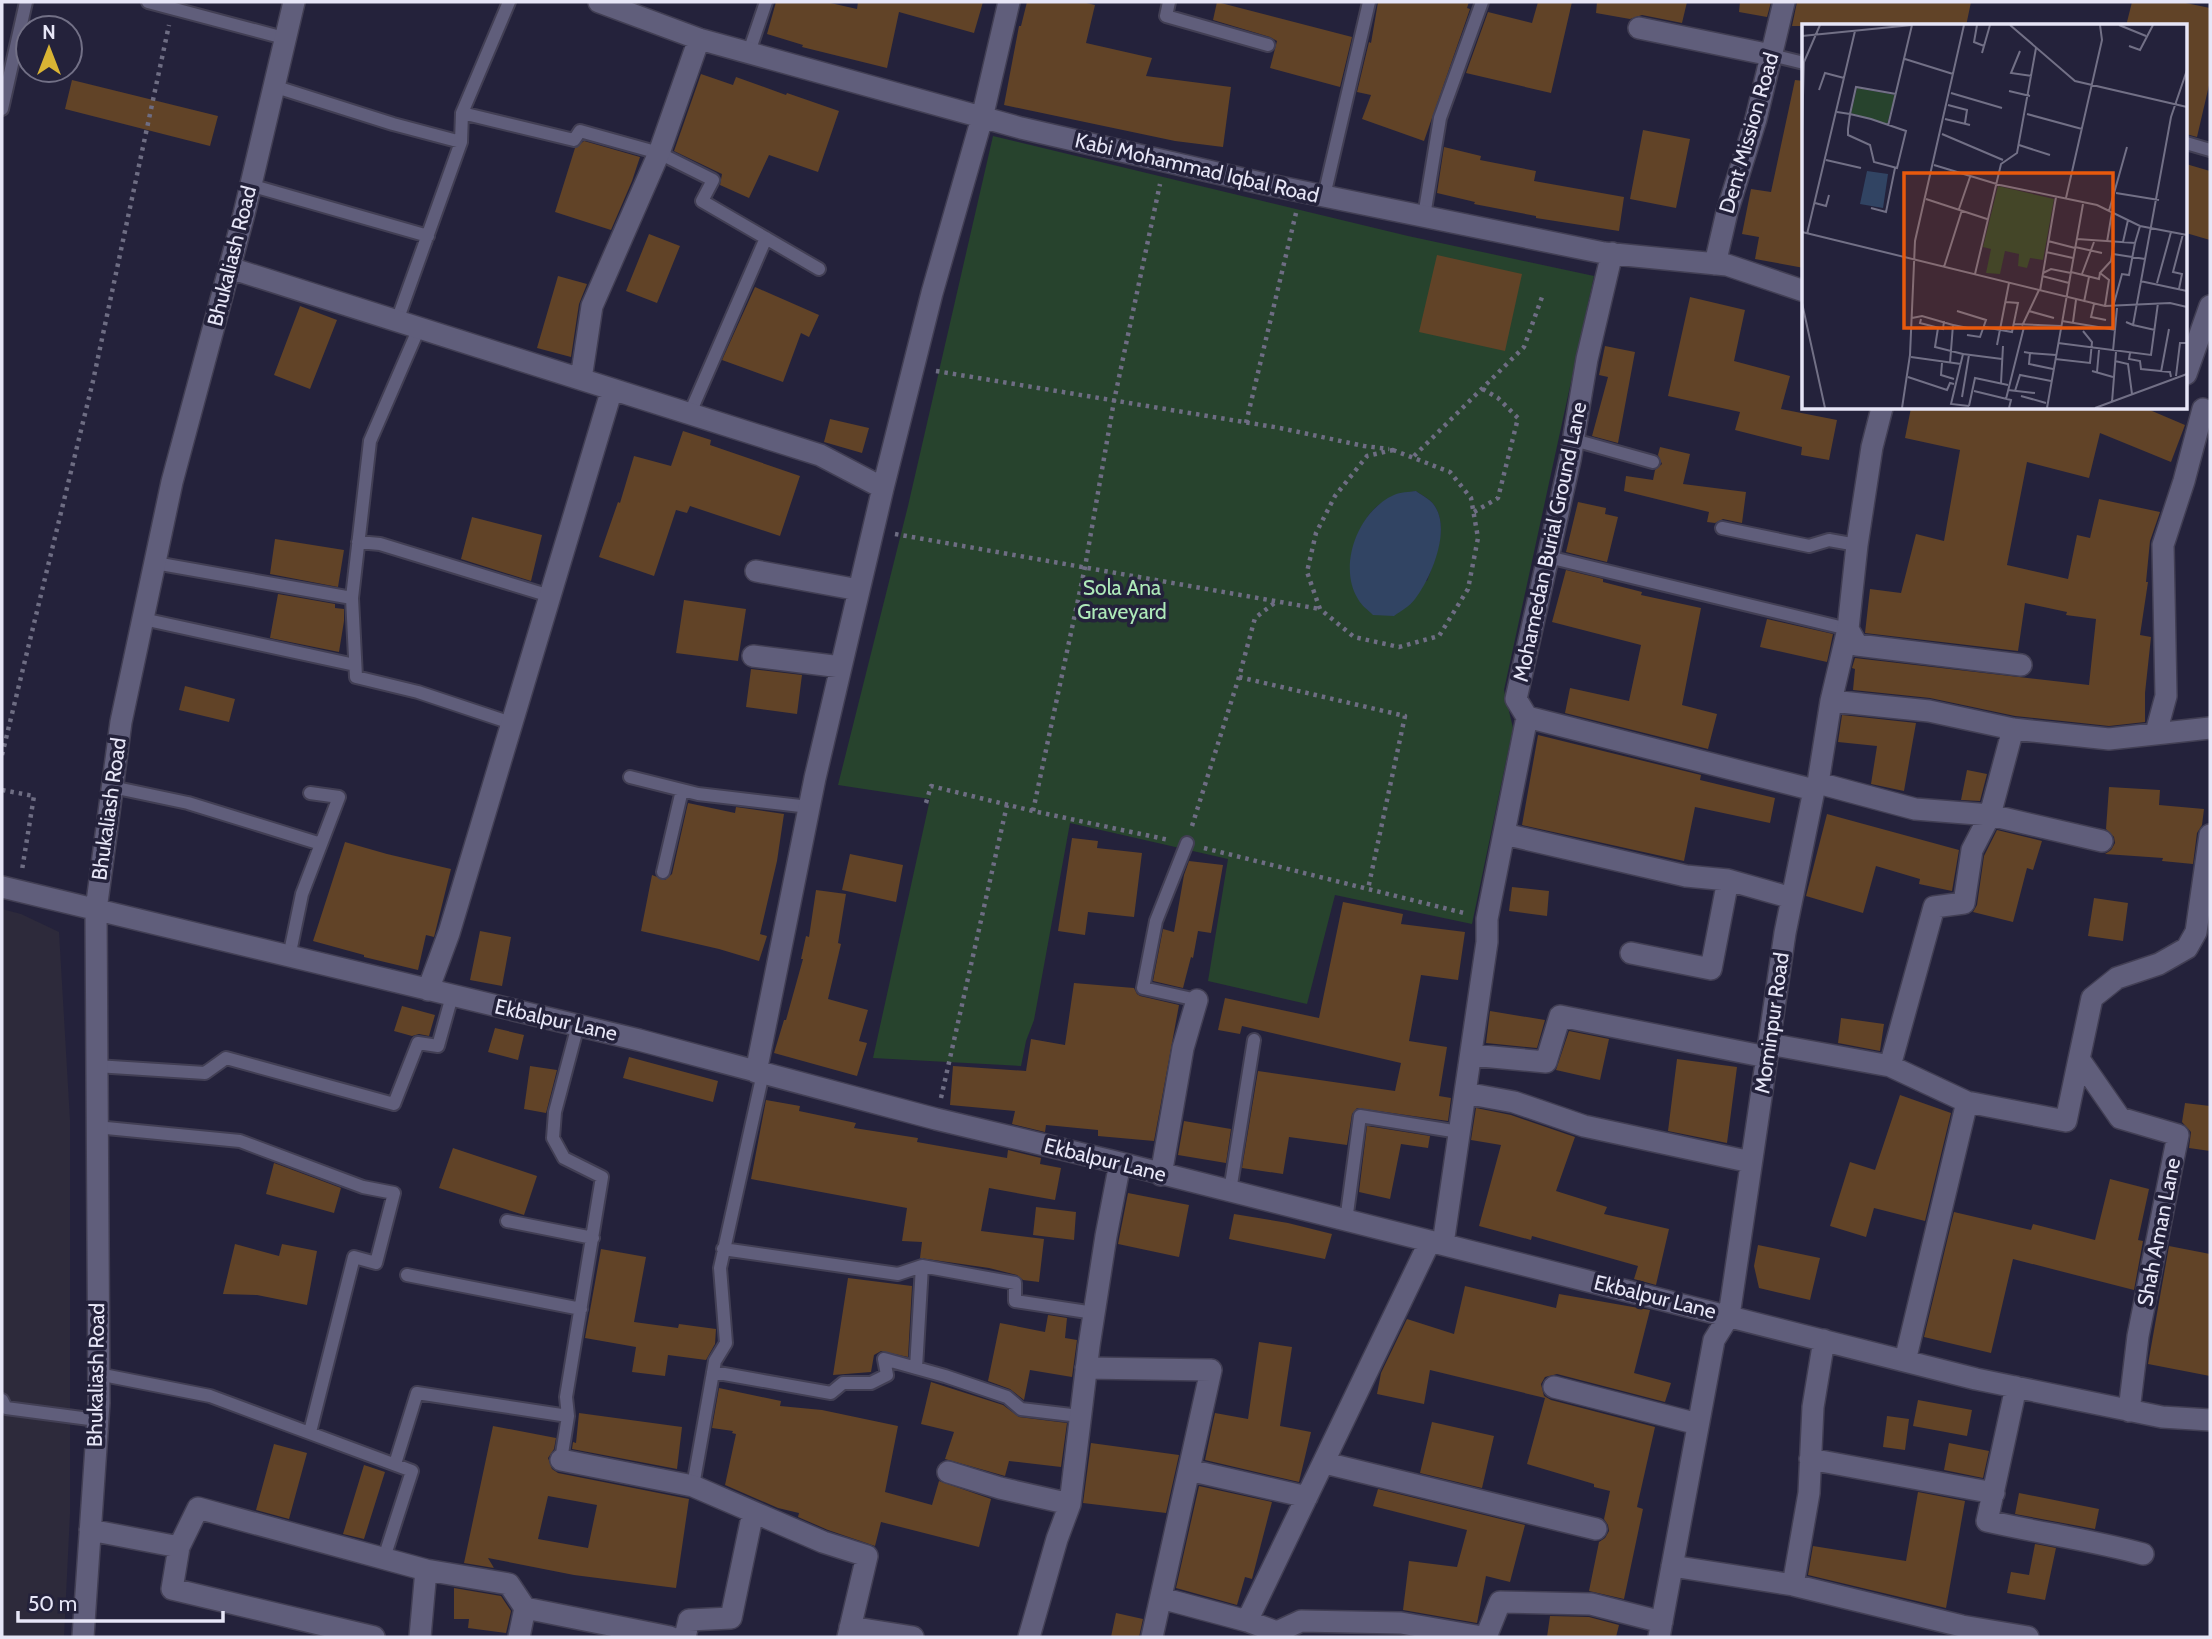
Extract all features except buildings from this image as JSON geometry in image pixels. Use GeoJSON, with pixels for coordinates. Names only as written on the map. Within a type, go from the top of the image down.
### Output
{"type":"FeatureCollection","features":[{"type":"Feature","properties":{"kind":"street","name":"Bhukaliash Road"},"geometry":{"type":"LineString","coordinates":[[83,1637],[98,1374],[96,910],[121,722],[172,482],[229,268],[294,2]]}},
{"type":"Feature","properties":{"kind":"street","name":"Kabi Mohammad Iqbal Road"},"geometry":{"type":"LineString","coordinates":[[599,2],[699,39],[982,118],[1165,161],[1424,216],[1612,253],[1727,265],[1802,290]]}},
{"type":"Feature","properties":{"kind":"street"},"geometry":{"type":"LineString","coordinates":[[760,1072],[809,807],[841,667],[913,367],[982,118],[1009,2]]}},
{"type":"Feature","properties":{"kind":"street","name":"Dent Mission Road"},"geometry":{"type":"LineString","coordinates":[[1715,264],[1727,212],[1756,120],[1784,2]]}},
{"type":"Feature","properties":{"kind":"street"},"geometry":{"type":"LineString","coordinates":[[1639,28],[1771,55]]}},
{"type":"Feature","properties":{"kind":"street"},"geometry":{"type":"LineString","coordinates":[[581,379],[592,306],[659,153],[699,39]]}},
{"type":"Feature","properties":{"kind":"street","name":"Mohamedan Burial Ground Lane"},"geometry":{"type":"LineString","coordinates":[[1247,1621],[1437,1242],[1471,1055],[1487,942],[1487,919],[1527,717],[1516,699],[1574,440],[1587,359],[1612,253]]}},
{"type":"Feature","properties":{"kind":"street"},"geometry":{"type":"LineString","coordinates":[[229,268],[820,456],[883,488]]}},
{"type":"Feature","properties":{"kind":"street"},"geometry":{"type":"LineString","coordinates":[[2188,367],[2210,306]]}},
{"type":"Feature","properties":{"kind":"street"},"geometry":{"type":"LineString","coordinates":[[428,990],[449,933],[612,389]]}},
{"type":"Feature","properties":{"kind":"street"},"geometry":{"type":"LineString","coordinates":[[2156,733],[2166,696],[2163,545],[2184,481],[2200,409]]}},
{"type":"Feature","properties":{"kind":"street","name":"Mominpur Road"},"geometry":{"type":"LineString","coordinates":[[1661,1630],[1714,1340],[1729,1316],[1792,898],[1848,629],[1857,545],[1872,447],[1881,410]]}},
{"type":"Feature","properties":{"kind":"street"},"geometry":{"type":"LineString","coordinates":[[756,571],[859,590]]}},
{"type":"Feature","properties":{"kind":"street"},"geometry":{"type":"LineString","coordinates":[[1848,629],[1857,645],[2021,666]]}},
{"type":"Feature","properties":{"kind":"street"},"geometry":{"type":"LineString","coordinates":[[753,656],[841,667]]}},
{"type":"Feature","properties":{"kind":"street"},"geometry":{"type":"LineString","coordinates":[[1831,701],[1929,711],[2013,729],[2109,739],[2210,728]]}},
{"type":"Feature","properties":{"kind":"street"},"geometry":{"type":"LineString","coordinates":[[1527,717],[1915,809],[1990,814],[2102,841]]}},
{"type":"Feature","properties":{"kind":"street"},"geometry":{"type":"LineString","coordinates":[[1890,1066],[1934,907],[1964,903],[1972,850],[1990,814],[2013,729]]}},
{"type":"Feature","properties":{"kind":"street"},"geometry":{"type":"LineString","coordinates":[[1504,834],[1686,876],[1728,880],[1792,898]]}},
{"type":"Feature","properties":{"kind":"street"},"geometry":{"type":"LineString","coordinates":[[1471,1055],[1546,1062],[1560,1016],[1768,1050],[1890,1066],[1967,1102],[2066,1121],[2092,998],[2117,978],[2159,964],[2187,948],[2196,932],[2209,848]]}},
{"type":"Feature","properties":{"kind":"street"},"geometry":{"type":"LineString","coordinates":[[1631,953],[1711,969],[1728,880]]}},
{"type":"Feature","properties":{"kind":"street","name":"Ekbalpur Lane"},"geometry":{"type":"LineString","coordinates":[[10,889],[578,1026],[936,1119],[1905,1361],[2129,1411],[2162,1417],[2210,1420]]}},
{"type":"Feature","properties":{"kind":"street"},"geometry":{"type":"LineString","coordinates":[[1161,1175],[1183,1048],[1197,1000]]}},
{"type":"Feature","properties":{"kind":"street","name":"Shah Aman Lane"},"geometry":{"type":"LineString","coordinates":[[2079,1059],[2120,1118],[2178,1135],[2138,1336],[2129,1411]]}},
{"type":"Feature","properties":{"kind":"street"},"geometry":{"type":"LineString","coordinates":[[1465,1093],[1514,1102],[1584,1126],[1751,1162]]}},
{"type":"Feature","properties":{"kind":"street"},"geometry":{"type":"LineString","coordinates":[[1905,1361],[1967,1102]]}},
{"type":"Feature","properties":{"kind":"street"},"geometry":{"type":"LineString","coordinates":[[1029,1637],[1057,1539],[1070,1504],[1094,1313],[1120,1163]]}},
{"type":"Feature","properties":{"kind":"street"},"geometry":{"type":"LineString","coordinates":[[1793,1586],[1809,1493],[1812,1407],[1824,1340]]}},
{"type":"Feature","properties":{"kind":"street"},"geometry":{"type":"LineString","coordinates":[[1086,1368],[1211,1370],[1152,1637]]}},
{"type":"Feature","properties":{"kind":"street"},"geometry":{"type":"LineString","coordinates":[[1555,1387],[1698,1424]]}},
{"type":"Feature","properties":{"kind":"street"},"geometry":{"type":"LineString","coordinates":[[2016,1387],[1987,1521],[2143,1554]]}},
{"type":"Feature","properties":{"kind":"street"},"geometry":{"type":"LineString","coordinates":[[561,1460],[693,1486],[823,1542],[867,1556],[849,1632],[912,1637]]}},
{"type":"Feature","properties":{"kind":"street"},"geometry":{"type":"LineString","coordinates":[[1810,1460],[1994,1493]]}},
{"type":"Feature","properties":{"kind":"street"},"geometry":{"type":"LineString","coordinates":[[1325,1463],[1596,1529]]}},
{"type":"Feature","properties":{"kind":"street"},"geometry":{"type":"LineString","coordinates":[[1189,1470],[1307,1497]]}},
{"type":"Feature","properties":{"kind":"street"},"geometry":{"type":"LineString","coordinates":[[948,1472],[1000,1488],[1070,1504]]}},
{"type":"Feature","properties":{"kind":"street"},"geometry":{"type":"LineString","coordinates":[[368,1636],[172,1589],[179,1547],[198,1508],[426,1570],[509,1584],[525,1608],[670,1637]]}},
{"type":"Feature","properties":{"kind":"street"},"geometry":{"type":"LineString","coordinates":[[685,1637],[689,1620],[731,1618],[753,1512]]}},
{"type":"Feature","properties":{"kind":"street"},"geometry":{"type":"LineString","coordinates":[[90,1530],[179,1547]]}},
{"type":"Feature","properties":{"kind":"street"},"geometry":{"type":"LineString","coordinates":[[1672,1566],[1793,1586],[1962,1626],[2028,1637]]}},
{"type":"Feature","properties":{"kind":"street"},"geometry":{"type":"LineString","coordinates":[[420,1637],[426,1570]]}},
{"type":"Feature","properties":{"kind":"street"},"geometry":{"type":"LineString","coordinates":[[1161,1598],[1247,1621],[1276,1635],[1301,1621],[1401,1623],[1484,1637],[1500,1602],[1591,1604],[1661,1630]]}},
{"type":"Feature","properties":{"kind":"street"},"geometry":{"type":"LineString","coordinates":[[519,1637],[525,1608]]}},
{"type":"Feature","properties":{"kind":"lane"},"geometry":{"type":"LineString","coordinates":[[2,109],[26,2]]}},
{"type":"Feature","properties":{"kind":"lane"},"geometry":{"type":"LineString","coordinates":[[148,2],[285,38]]}},
{"type":"Feature","properties":{"kind":"lane"},"geometry":{"type":"LineString","coordinates":[[397,321],[461,142],[462,113],[509,2]]}},
{"type":"Feature","properties":{"kind":"lane"},"geometry":{"type":"LineString","coordinates":[[749,52],[766,2]]}},
{"type":"Feature","properties":{"kind":"lane"},"geometry":{"type":"LineString","coordinates":[[1169,2],[1166,16],[1268,45]]}},
{"type":"Feature","properties":{"kind":"lane"},"geometry":{"type":"LineString","coordinates":[[1324,196],[1369,2]]}},
{"type":"Feature","properties":{"kind":"lane"},"geometry":{"type":"LineString","coordinates":[[1424,216],[1440,118],[1482,2]]}},
{"type":"Feature","properties":{"kind":"lane"},"geometry":{"type":"LineString","coordinates":[[1771,55],[1802,63]]}},
{"type":"Feature","properties":{"kind":"lane"},"geometry":{"type":"LineString","coordinates":[[273,86],[393,124],[461,142]]}},
{"type":"Feature","properties":{"kind":"lane"},"geometry":{"type":"LineString","coordinates":[[462,113],[574,140],[580,131],[659,153],[713,180],[702,201],[819,269]]}},
{"type":"Feature","properties":{"kind":"lane"},"geometry":{"type":"LineString","coordinates":[[2188,144],[2210,150]]}},
{"type":"Feature","properties":{"kind":"lane"},"geometry":{"type":"LineString","coordinates":[[250,185],[428,236]]}},
{"type":"Feature","properties":{"kind":"lane"},"geometry":{"type":"LineString","coordinates":[[690,413],[766,238]]}},
{"type":"Feature","properties":{"kind":"lane"},"geometry":{"type":"LineString","coordinates":[[419,328],[370,441],[352,598],[356,677],[418,692],[512,723]]}},
{"type":"Feature","properties":{"kind":"lane"},"geometry":{"type":"LineString","coordinates":[[1574,440],[1653,462]]}},
{"type":"Feature","properties":{"kind":"lane"},"geometry":{"type":"LineString","coordinates":[[1722,528],[1809,546],[1829,540],[1857,545]]}},
{"type":"Feature","properties":{"kind":"lane"},"geometry":{"type":"LineString","coordinates":[[358,542],[380,544],[550,596]]}},
{"type":"Feature","properties":{"kind":"lane"},"geometry":{"type":"LineString","coordinates":[[1548,557],[1848,629]]}},
{"type":"Feature","properties":{"kind":"lane"},"geometry":{"type":"LineString","coordinates":[[155,562],[352,598]]}},
{"type":"Feature","properties":{"kind":"lane"},"geometry":{"type":"LineString","coordinates":[[143,618],[355,665]]}},
{"type":"Feature","properties":{"kind":"lane"},"geometry":{"type":"LineString","coordinates":[[630,778],[698,794],[809,807]]}},
{"type":"Feature","properties":{"kind":"lane"},"geometry":{"type":"LineString","coordinates":[[113,787],[188,803],[321,844]]}},
{"type":"Feature","properties":{"kind":"lane"},"geometry":{"type":"LineString","coordinates":[[663,872],[682,790]]}},
{"type":"Feature","properties":{"kind":"lane"},"geometry":{"type":"LineString","coordinates":[[289,957],[302,894],[340,797],[310,793]]}},
{"type":"Feature","properties":{"kind":"lane"},"geometry":{"type":"LineString","coordinates":[[1186,844],[1156,921],[1143,988],[1197,1000]]}},
{"type":"Feature","properties":{"kind":"lane"},"geometry":{"type":"LineString","coordinates":[[96,1066],[205,1073],[226,1058],[394,1104],[418,1043],[438,1046],[452,996]]}},
{"type":"Feature","properties":{"kind":"lane"},"geometry":{"type":"LineString","coordinates":[[561,1460],[568,1416],[566,1397],[602,1177],[564,1158],[553,1138],[555,1112],[578,1026]]}},
{"type":"Feature","properties":{"kind":"lane"},"geometry":{"type":"LineString","coordinates":[[1230,1191],[1254,1040]]}},
{"type":"Feature","properties":{"kind":"lane"},"geometry":{"type":"LineString","coordinates":[[693,1486],[715,1362],[726,1343],[720,1268],[760,1072]]}},
{"type":"Feature","properties":{"kind":"lane"},"geometry":{"type":"LineString","coordinates":[[1346,1222],[1360,1116],[1459,1132]]}},
{"type":"Feature","properties":{"kind":"lane"},"geometry":{"type":"LineString","coordinates":[[96,1127],[240,1141],[363,1187],[394,1193],[376,1263],[354,1257],[310,1432]]}},
{"type":"Feature","properties":{"kind":"lane"},"geometry":{"type":"LineString","coordinates":[[507,1221],[593,1238]]}},
{"type":"Feature","properties":{"kind":"lane"},"geometry":{"type":"LineString","coordinates":[[723,1249],[898,1274],[922,1266],[1014,1283],[1015,1301],[1094,1313]]}},
{"type":"Feature","properties":{"kind":"lane"},"geometry":{"type":"LineString","coordinates":[[916,1368],[922,1266]]}},
{"type":"Feature","properties":{"kind":"lane"},"geometry":{"type":"LineString","coordinates":[[407,1275],[581,1309]]}},
{"type":"Feature","properties":{"kind":"lane"},"geometry":{"type":"LineString","coordinates":[[713,1372],[831,1393],[843,1383],[872,1383],[887,1375],[884,1359],[1007,1397],[1021,1409],[1080,1416]]}},
{"type":"Feature","properties":{"kind":"lane"},"geometry":{"type":"LineString","coordinates":[[98,1374],[210,1396],[412,1471],[384,1558]]}},
{"type":"Feature","properties":{"kind":"lane"},"geometry":{"type":"LineString","coordinates":[[395,1464],[417,1393],[568,1416]]}},
{"type":"Feature","properties":{"kind":"lane"},"geometry":{"type":"LineString","coordinates":[[2,1401],[6,1408],[97,1420]]}},
{"type":"Feature","properties":{"kind":"path"},"geometry":{"type":"LineString","coordinates":[[2,755],[93,381],[172,8]]}},
{"type":"Feature","properties":{"kind":"path"},"geometry":{"type":"LineString","coordinates":[[1033,811],[1085,567],[1114,401],[1165,161]]}},
{"type":"Feature","properties":{"kind":"path"},"geometry":{"type":"LineString","coordinates":[[1246,423],[1301,191]]}},
{"type":"Feature","properties":{"kind":"path"},"geometry":{"type":"LineString","coordinates":[[1413,456],[1524,347],[1542,297]]}},
{"type":"Feature","properties":{"kind":"path"},"geometry":{"type":"LineString","coordinates":[[873,531],[1320,609],[1354,637],[1399,646],[1439,636],[1468,589],[1478,538],[1471,498],[1450,472],[1413,456],[1246,423],[913,367]]}},
{"type":"Feature","properties":{"kind":"path"},"geometry":{"type":"LineString","coordinates":[[1474,512],[1498,498],[1518,418],[1498,398],[1481,388]]}},
{"type":"Feature","properties":{"kind":"path"},"geometry":{"type":"LineString","coordinates":[[1320,609],[1307,572],[1316,533],[1335,496],[1367,456],[1393,450]]}},
{"type":"Feature","properties":{"kind":"path"},"geometry":{"type":"LineString","coordinates":[[1186,844],[1255,618],[1277,601]]}},
{"type":"Feature","properties":{"kind":"path"},"geometry":{"type":"LineString","coordinates":[[1239,677],[1405,716],[1368,889]]}},
{"type":"Feature","properties":{"kind":"path"},"geometry":{"type":"LineString","coordinates":[[2,790],[34,796],[10,889]]}},
{"type":"Feature","properties":{"kind":"path"},"geometry":{"type":"LineString","coordinates":[[936,1119],[1007,805]]}},
{"type":"Feature","properties":{"kind":"shaded area"},"geometry":{"type":"Polygon","coordinates":[[[2,909],[21,914],[59,932],[70,1120],[70,1514],[64,1637],[2,1637],[2,909]]]}},
{"type":"Feature","properties":{"kind":"green space","name":"Sola Ana Graveyard"},"geometry":{"type":"Polygon","coordinates":[[[993,136],[1408,236],[1594,276],[1504,690],[1513,728],[1472,924],[1335,895],[1307,1004],[1208,981],[1228,859],[1070,823],[1034,1020],[1021,1066],[873,1058],[930,799],[838,785],[908,506],[993,136]],[[1416,491],[1390,498],[1373,510],[1361,528],[1352,553],[1427,581],[1439,543],[1440,523],[1434,505],[1416,491]]]}},
{"type":"Feature","properties":{"kind":"water"},"geometry":{"type":"Polygon","coordinates":[[[1416,491],[1432,503],[1439,515],[1440,540],[1433,566],[1413,602],[1394,616],[1373,615],[1359,601],[1352,585],[1351,555],[1355,540],[1371,513],[1382,502],[1396,494],[1416,491]]]}}]}
